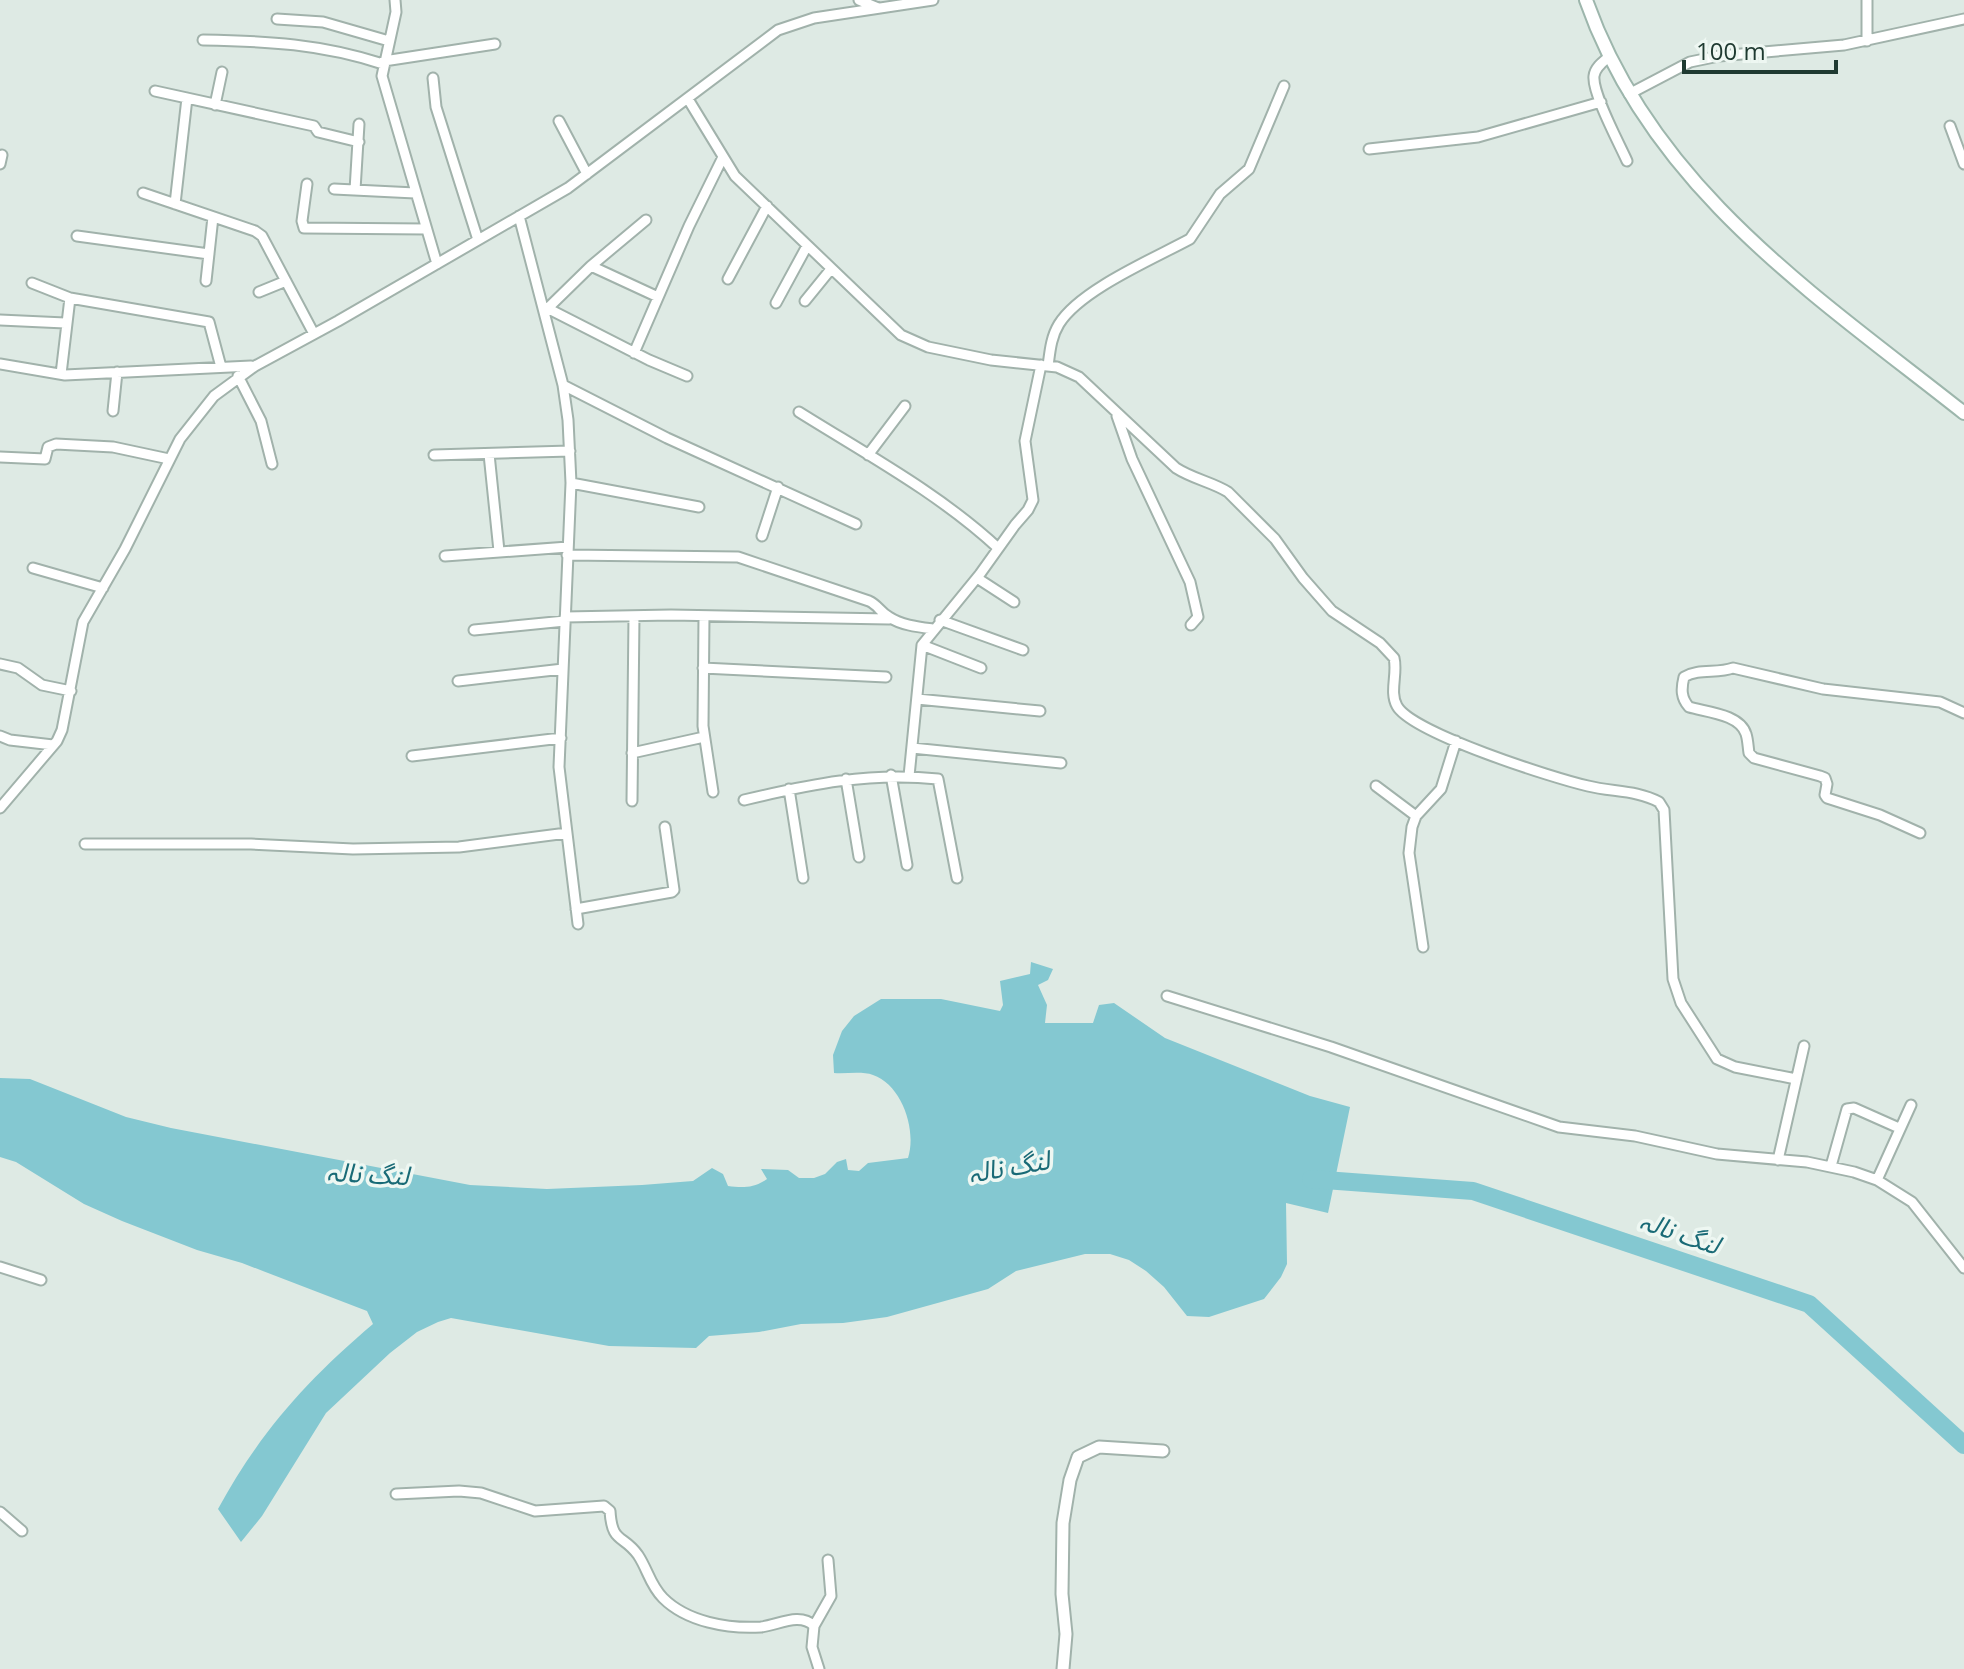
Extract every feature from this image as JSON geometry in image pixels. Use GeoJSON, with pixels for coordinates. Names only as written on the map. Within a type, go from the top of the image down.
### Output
{"type":"FeatureCollection","features":[{"type":"Feature","properties":{"kind":"main road"},"geometry":{"type":"LineString","coordinates":[[1586,0],[1629,94],[1679,166],[1751,241],[1964,413]]}},
{"type":"Feature","properties":{"kind":"street"},"geometry":{"type":"LineString","coordinates":[[395,0],[396,12],[382,76],[437,264]]}},
{"type":"Feature","properties":{"kind":"street"},"geometry":{"type":"LineString","coordinates":[[859,0],[881,9]]}},
{"type":"Feature","properties":{"kind":"street"},"geometry":{"type":"LineString","coordinates":[[0,808],[53,745],[66,722],[83,622],[180,439],[214,396],[238,376],[437,264],[587,174],[778,30],[814,18],[933,0]]}},
{"type":"Feature","properties":{"kind":"street"},"geometry":{"type":"LineString","coordinates":[[1867,0],[1867,41]]}},
{"type":"Feature","properties":{"kind":"street"},"geometry":{"type":"LineString","coordinates":[[277,19],[323,22],[389,41]]}},
{"type":"Feature","properties":{"kind":"street"},"geometry":{"type":"LineString","coordinates":[[1629,94],[1690,62],[1719,56],[1867,41],[1964,19]]}},
{"type":"Feature","properties":{"kind":"street"},"geometry":{"type":"LineString","coordinates":[[203,40],[268,41],[324,48],[384,62],[495,44]]}},
{"type":"Feature","properties":{"kind":"street"},"geometry":{"type":"LineString","coordinates":[[1610,56],[1597,68],[1594,77],[1601,102],[1627,161]]}},
{"type":"Feature","properties":{"kind":"street"},"geometry":{"type":"LineString","coordinates":[[215,105],[222,72]]}},
{"type":"Feature","properties":{"kind":"street"},"geometry":{"type":"LineString","coordinates":[[433,78],[436,107],[478,240]]}},
{"type":"Feature","properties":{"kind":"street"},"geometry":{"type":"LineString","coordinates":[[909,776],[922,645],[977,578],[1033,500],[1025,441],[1057,327],[1078,300],[1190,239],[1220,194],[1249,169],[1284,86]]}},
{"type":"Feature","properties":{"kind":"street"},"geometry":{"type":"LineString","coordinates":[[155,91],[314,126],[318,132],[359,142]]}},
{"type":"Feature","properties":{"kind":"street"},"geometry":{"type":"LineString","coordinates":[[175,204],[187,98]]}},
{"type":"Feature","properties":{"kind":"street"},"geometry":{"type":"LineString","coordinates":[[688,99],[735,176],[901,335],[941,350],[991,360],[1057,367],[1079,377],[1176,468],[1228,492],[1275,539],[1332,611],[1380,643],[1394,658],[1395,702],[1407,717],[1456,741],[1588,786],[1639,794],[1659,802],[1664,810],[1673,979],[1681,1003],[1717,1059],[1735,1067],[1796,1079]]}},
{"type":"Feature","properties":{"kind":"street"},"geometry":{"type":"LineString","coordinates":[[1369,149],[1478,137],[1601,102]]}},
{"type":"Feature","properties":{"kind":"street"},"geometry":{"type":"LineString","coordinates":[[559,121],[587,174]]}},
{"type":"Feature","properties":{"kind":"street"},"geometry":{"type":"LineString","coordinates":[[355,190],[359,124]]}},
{"type":"Feature","properties":{"kind":"street"},"geometry":{"type":"LineString","coordinates":[[1950,126],[1964,164]]}},
{"type":"Feature","properties":{"kind":"street"},"geometry":{"type":"LineString","coordinates":[[634,353],[723,157]]}},
{"type":"Feature","properties":{"kind":"street"},"geometry":{"type":"LineString","coordinates":[[307,184],[302,221],[304,228],[426,229]]}},
{"type":"Feature","properties":{"kind":"street"},"geometry":{"type":"LineString","coordinates":[[334,189],[415,193]]}},
{"type":"Feature","properties":{"kind":"street"},"geometry":{"type":"LineString","coordinates":[[143,193],[262,236],[314,334]]}},
{"type":"Feature","properties":{"kind":"street"},"geometry":{"type":"LineString","coordinates":[[728,279],[767,206]]}},
{"type":"Feature","properties":{"kind":"street"},"geometry":{"type":"LineString","coordinates":[[519,216],[563,385],[570,451],[559,767],[578,924]]}},
{"type":"Feature","properties":{"kind":"street"},"geometry":{"type":"LineString","coordinates":[[206,281],[213,217]]}},
{"type":"Feature","properties":{"kind":"street"},"geometry":{"type":"LineString","coordinates":[[545,308],[646,220]]}},
{"type":"Feature","properties":{"kind":"street"},"geometry":{"type":"LineString","coordinates":[[77,236],[209,254]]}},
{"type":"Feature","properties":{"kind":"street"},"geometry":{"type":"LineString","coordinates":[[776,303],[807,246]]}},
{"type":"Feature","properties":{"kind":"street"},"geometry":{"type":"LineString","coordinates":[[591,266],[658,297]]}},
{"type":"Feature","properties":{"kind":"street"},"geometry":{"type":"LineString","coordinates":[[805,301],[831,269]]}},
{"type":"Feature","properties":{"kind":"street"},"geometry":{"type":"LineString","coordinates":[[259,292],[286,281]]}},
{"type":"Feature","properties":{"kind":"street"},"geometry":{"type":"LineString","coordinates":[[32,283],[70,298],[209,322],[221,367]]}},
{"type":"Feature","properties":{"kind":"street"},"geometry":{"type":"LineString","coordinates":[[61,374],[70,298]]}},
{"type":"Feature","properties":{"kind":"street"},"geometry":{"type":"LineString","coordinates":[[545,308],[687,376]]}},
{"type":"Feature","properties":{"kind":"street"},"geometry":{"type":"LineString","coordinates":[[0,320],[65,323]]}},
{"type":"Feature","properties":{"kind":"street"},"geometry":{"type":"LineString","coordinates":[[0,364],[61,374],[255,366]]}},
{"type":"Feature","properties":{"kind":"street"},"geometry":{"type":"LineString","coordinates":[[113,411],[117,372]]}},
{"type":"Feature","properties":{"kind":"street"},"geometry":{"type":"LineString","coordinates":[[238,376],[261,421],[272,464]]}},
{"type":"Feature","properties":{"kind":"street"},"geometry":{"type":"LineString","coordinates":[[563,385],[667,438],[856,524]]}},
{"type":"Feature","properties":{"kind":"street"},"geometry":{"type":"LineString","coordinates":[[868,455],[905,406]]}},
{"type":"Feature","properties":{"kind":"street"},"geometry":{"type":"LineString","coordinates":[[799,412],[965,520],[998,548]]}},
{"type":"Feature","properties":{"kind":"street"},"geometry":{"type":"LineString","coordinates":[[1116,413],[1132,459],[1190,582],[1198,617],[1191,625]]}},
{"type":"Feature","properties":{"kind":"street"},"geometry":{"type":"LineString","coordinates":[[0,457],[45,459],[48,447],[56,444],[113,447],[169,459]]}},
{"type":"Feature","properties":{"kind":"street"},"geometry":{"type":"LineString","coordinates":[[434,455],[570,451]]}},
{"type":"Feature","properties":{"kind":"street"},"geometry":{"type":"LineString","coordinates":[[489,454],[499,551]]}},
{"type":"Feature","properties":{"kind":"street"},"geometry":{"type":"LineString","coordinates":[[571,483],[699,507]]}},
{"type":"Feature","properties":{"kind":"street"},"geometry":{"type":"LineString","coordinates":[[762,536],[778,487]]}},
{"type":"Feature","properties":{"kind":"street"},"geometry":{"type":"LineString","coordinates":[[445,556],[499,551],[568,551],[738,557],[869,601],[879,606],[891,619]]}},
{"type":"Feature","properties":{"kind":"street"},"geometry":{"type":"LineString","coordinates":[[33,568],[103,588]]}},
{"type":"Feature","properties":{"kind":"street"},"geometry":{"type":"LineString","coordinates":[[977,578],[1014,602]]}},
{"type":"Feature","properties":{"kind":"street"},"geometry":{"type":"LineString","coordinates":[[632,801],[634,616]]}},
{"type":"Feature","properties":{"kind":"street"},"geometry":{"type":"LineString","coordinates":[[474,630],[565,619],[634,616],[891,619],[936,625],[1023,650]]}},
{"type":"Feature","properties":{"kind":"street"},"geometry":{"type":"LineString","coordinates":[[704,616],[704,737],[713,792]]}},
{"type":"Feature","properties":{"kind":"street"},"geometry":{"type":"LineString","coordinates":[[922,645],[981,668]]}},
{"type":"Feature","properties":{"kind":"street"},"geometry":{"type":"LineString","coordinates":[[0,664],[18,668],[42,685],[71,691]]}},
{"type":"Feature","properties":{"kind":"street"},"geometry":{"type":"LineString","coordinates":[[703,668],[886,677]]}},
{"type":"Feature","properties":{"kind":"street"},"geometry":{"type":"LineString","coordinates":[[1920,833],[1880,815],[1827,798],[1825,778],[1754,758],[1749,753],[1743,728],[1725,716],[1689,707],[1682,695],[1684,677],[1693,672],[1733,668],[1823,689],[1940,702],[1964,713]]}},
{"type":"Feature","properties":{"kind":"street"},"geometry":{"type":"LineString","coordinates":[[458,681],[563,669]]}},
{"type":"Feature","properties":{"kind":"street"},"geometry":{"type":"LineString","coordinates":[[917,699],[1040,711]]}},
{"type":"Feature","properties":{"kind":"street"},"geometry":{"type":"LineString","coordinates":[[0,736],[53,745]]}},
{"type":"Feature","properties":{"kind":"street"},"geometry":{"type":"LineString","coordinates":[[632,753],[704,737]]}},
{"type":"Feature","properties":{"kind":"street"},"geometry":{"type":"LineString","coordinates":[[412,756],[561,738]]}},
{"type":"Feature","properties":{"kind":"street"},"geometry":{"type":"LineString","coordinates":[[1423,947],[1409,853],[1412,827],[1416,816],[1441,789],[1456,741]]}},
{"type":"Feature","properties":{"kind":"street"},"geometry":{"type":"LineString","coordinates":[[912,748],[1061,763]]}},
{"type":"Feature","properties":{"kind":"street"},"geometry":{"type":"LineString","coordinates":[[891,775],[907,865]]}},
{"type":"Feature","properties":{"kind":"street"},"geometry":{"type":"LineString","coordinates":[[744,800],[846,779],[891,775],[938,779],[957,878]]}},
{"type":"Feature","properties":{"kind":"street"},"geometry":{"type":"LineString","coordinates":[[846,779],[859,857]]}},
{"type":"Feature","properties":{"kind":"street"},"geometry":{"type":"LineString","coordinates":[[1376,786],[1416,816]]}},
{"type":"Feature","properties":{"kind":"street"},"geometry":{"type":"LineString","coordinates":[[789,789],[803,878]]}},
{"type":"Feature","properties":{"kind":"street"},"geometry":{"type":"LineString","coordinates":[[576,909],[672,892],[665,827]]}},
{"type":"Feature","properties":{"kind":"street"},"geometry":{"type":"LineString","coordinates":[[85,844],[251,844],[353,849],[459,847],[567,833]]}},
{"type":"Feature","properties":{"kind":"street"},"geometry":{"type":"LineString","coordinates":[[1167,996],[1331,1047],[1559,1127],[1635,1136],[1717,1154],[1831,1166],[1877,1180],[1912,1202],[1964,1268]]}},
{"type":"Feature","properties":{"kind":"street"},"geometry":{"type":"LineString","coordinates":[[1778,1160],[1804,1046]]}},
{"type":"Feature","properties":{"kind":"street"},"geometry":{"type":"LineString","coordinates":[[1877,1180],[1911,1105]]}},
{"type":"Feature","properties":{"kind":"street"},"geometry":{"type":"LineString","coordinates":[[1831,1166],[1847,1109],[1854,1108],[1899,1128]]}},
{"type":"Feature","properties":{"kind":"street"},"geometry":{"type":"LineString","coordinates":[[0,1267],[41,1280]]}},
{"type":"Feature","properties":{"kind":"street"},"geometry":{"type":"LineString","coordinates":[[1063,1669],[1066,1634],[1062,1594],[1063,1523],[1070,1480],[1078,1457],[1099,1447],[1163,1451]]}},
{"type":"Feature","properties":{"kind":"street"},"geometry":{"type":"LineString","coordinates":[[396,1494],[481,1493],[535,1511],[604,1506],[610,1511],[611,1528],[638,1555],[649,1582],[664,1600],[688,1615],[738,1627],[802,1619],[814,1626]]}},
{"type":"Feature","properties":{"kind":"street"},"geometry":{"type":"LineString","coordinates":[[0,1512],[22,1531]]}},
{"type":"Feature","properties":{"kind":"street"},"geometry":{"type":"LineString","coordinates":[[819,1669],[812,1647],[814,1626],[831,1596],[828,1560]]}},
{"type":"Feature","properties":{"kind":"water"},"geometry":{"type":"Polygon","coordinates":[[[1031,962],[1053,969],[1048,980],[1038,985],[1047,1005],[1045,1023],[1093,1023],[1099,1005],[1114,1003],[1165,1038],[1310,1096],[1350,1107],[1328,1213],[1286,1203],[1287,1264],[1264,1299],[1209,1317],[1187,1316],[1164,1287],[1129,1260],[1110,1254],[1085,1254],[1016,1271],[988,1289],[887,1317],[709,1336],[696,1348],[609,1346],[451,1318],[417,1332],[326,1413],[262,1516],[241,1542],[218,1509],[251,1455],[286,1409],[373,1324],[367,1311],[122,1221],[84,1204],[16,1162],[0,1157],[0,1078],[30,1079],[126,1117],[171,1128],[470,1185],[547,1189],[642,1185],[693,1181],[712,1168],[723,1174],[728,1186],[744,1187],[767,1179],[761,1169],[788,1170],[799,1178],[814,1178],[846,1159],[848,1170],[859,1171],[868,1163],[908,1158],[910,1135],[905,1110],[892,1088],[883,1080],[869,1074],[834,1073],[833,1055],[842,1031],[854,1016],[881,999],[941,999],[1000,1011],[1003,1005],[1000,981],[1030,974],[1031,962]]]}},
{"type":"Feature","properties":{"kind":"waterway","name":"لنگ نالہ"},"geometry":{"type":"LineString","coordinates":[[1311,1179],[1473,1191],[1809,1304],[1964,1445]]}}]}
